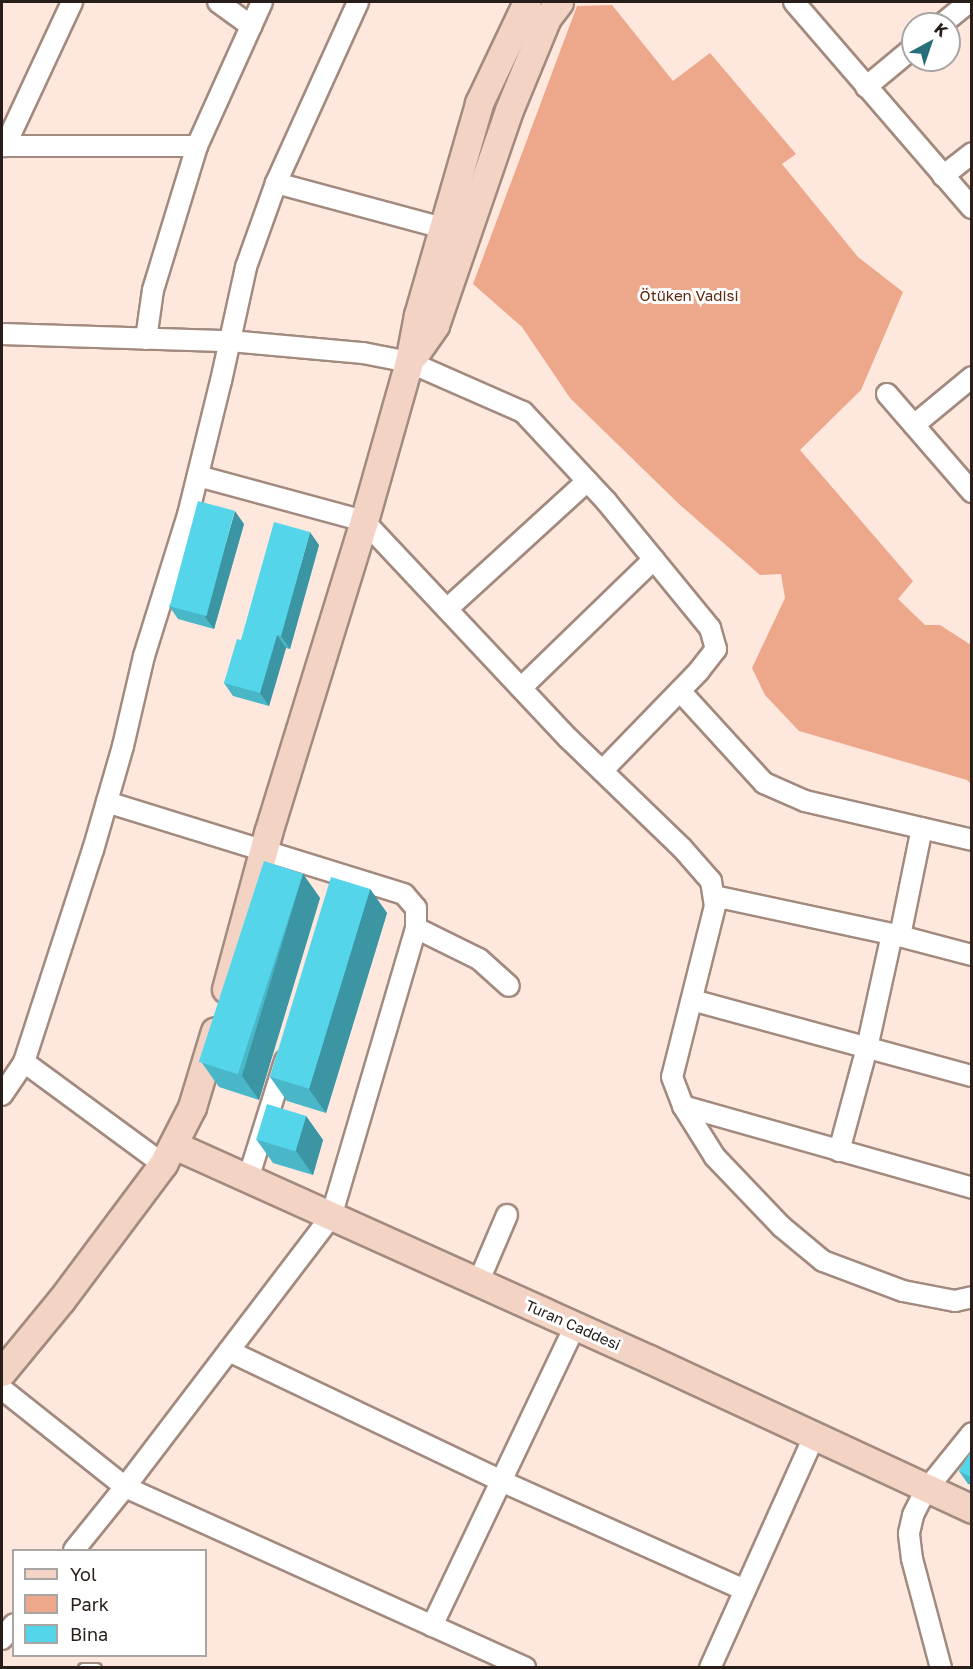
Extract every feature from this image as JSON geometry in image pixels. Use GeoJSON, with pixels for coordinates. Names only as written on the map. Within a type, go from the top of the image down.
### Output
{"type":"FeatureCollection","features":[{"type":"Feature","properties":{"kind":"street"},"geometry":{"type":"LineString","coordinates":[[72,2],[3,146],[197,146]]}},
{"type":"Feature","properties":{"kind":"street"},"geometry":{"type":"LineString","coordinates":[[218,2],[251,26]]}},
{"type":"Feature","properties":{"kind":"street"},"geometry":{"type":"LineString","coordinates":[[146,339],[153,290],[197,146],[262,2]]}},
{"type":"Feature","properties":{"kind":"street"},"geometry":{"type":"LineString","coordinates":[[2,1095],[24,1062],[107,802],[144,656],[198,476],[246,267],[276,183],[358,2]]}},
{"type":"Feature","properties":{"kind":"street"},"geometry":{"type":"LineString","coordinates":[[410,362],[435,325],[509,110],[547,18],[559,2]]}},
{"type":"Feature","properties":{"kind":"street"},"geometry":{"type":"LineString","coordinates":[[797,2],[866,87],[972,208]]}},
{"type":"Feature","properties":{"kind":"street"},"geometry":{"type":"LineString","coordinates":[[957,12],[969,2]]}},
{"type":"Feature","properties":{"kind":"street"},"geometry":{"type":"LineString","coordinates":[[2,1372],[62,1299],[168,1155],[192,1107],[264,850],[410,362],[418,315],[479,103],[518,4]]}},
{"type":"Feature","properties":{"kind":"street"},"geometry":{"type":"LineString","coordinates":[[866,87],[901,58]]}},
{"type":"Feature","properties":{"kind":"street"},"geometry":{"type":"LineString","coordinates":[[943,177],[972,153]]}},
{"type":"Feature","properties":{"kind":"street"},"geometry":{"type":"LineString","coordinates":[[276,183],[443,228]]}},
{"type":"Feature","properties":{"kind":"street"},"geometry":{"type":"LineString","coordinates":[[2,334],[230,341],[363,353],[410,362],[523,412],[587,481],[654,559],[710,628],[716,649],[699,671],[602,771]]}},
{"type":"Feature","properties":{"kind":"street"},"geometry":{"type":"LineString","coordinates":[[914,425],[972,377]]}},
{"type":"Feature","properties":{"kind":"street"},"geometry":{"type":"LineString","coordinates":[[887,394],[972,492]]}},
{"type":"Feature","properties":{"kind":"street"},"geometry":{"type":"LineString","coordinates":[[198,476],[364,521],[521,688],[682,848],[711,881],[716,906],[672,1077],[683,1106],[716,1157],[782,1227],[822,1262],[903,1291],[955,1301],[972,1297]]}},
{"type":"Feature","properties":{"kind":"street"},"geometry":{"type":"LineString","coordinates":[[447,609],[587,481]]}},
{"type":"Feature","properties":{"kind":"street"},"geometry":{"type":"LineString","coordinates":[[521,688],[654,559]]}},
{"type":"Feature","properties":{"kind":"street"},"geometry":{"type":"LineString","coordinates":[[680,691],[764,783],[805,801],[972,840]]}},
{"type":"Feature","properties":{"kind":"street"},"geometry":{"type":"LineString","coordinates":[[76,1549],[126,1487],[331,1216],[416,928],[416,908],[404,894],[107,802]]}},
{"type":"Feature","properties":{"kind":"street"},"geometry":{"type":"LineString","coordinates":[[839,1151],[922,828]]}},
{"type":"Feature","properties":{"kind":"street"},"geometry":{"type":"LineString","coordinates":[[336,897],[343,875]]}},
{"type":"Feature","properties":{"kind":"street"},"geometry":{"type":"LineString","coordinates":[[714,896],[896,935],[972,955]]}},
{"type":"Feature","properties":{"kind":"street"},"geometry":{"type":"LineString","coordinates":[[416,928],[479,959],[509,986]]}},
{"type":"Feature","properties":{"kind":"street"},"geometry":{"type":"LineString","coordinates":[[692,1000],[972,1076]]}},
{"type":"Feature","properties":{"kind":"street"},"geometry":{"type":"LineString","coordinates":[[248,1179],[290,1044]]}},
{"type":"Feature","properties":{"kind":"street"},"geometry":{"type":"LineString","coordinates":[[24,1062],[168,1155]]}},
{"type":"Feature","properties":{"kind":"street"},"geometry":{"type":"LineString","coordinates":[[683,1106],[972,1188]]}},
{"type":"Feature","properties":{"kind":"street","name":"Turan Caddesi"},"geometry":{"type":"LineString","coordinates":[[168,1155],[248,1179],[331,1216],[814,1437],[967,1512]]}},
{"type":"Feature","properties":{"kind":"street"},"geometry":{"type":"LineString","coordinates":[[478,1283],[507,1215]]}},
{"type":"Feature","properties":{"kind":"street"},"geometry":{"type":"LineString","coordinates":[[432,1626],[574,1326]]}},
{"type":"Feature","properties":{"kind":"street"},"geometry":{"type":"LineString","coordinates":[[229,1351],[501,1481],[745,1590]]}},
{"type":"Feature","properties":{"kind":"street"},"geometry":{"type":"LineString","coordinates":[[2,1389],[126,1487],[525,1668]]}},
{"type":"Feature","properties":{"kind":"street"},"geometry":{"type":"LineString","coordinates":[[941,1668],[912,1559],[909,1533],[913,1515],[926,1490],[972,1433]]}},
{"type":"Feature","properties":{"kind":"street"},"geometry":{"type":"LineString","coordinates":[[710,1668],[814,1437]]}},
{"type":"Feature","properties":{"kind":"street"},"geometry":{"type":"LineString","coordinates":[[2,1639],[12,1626]]}},
{"type":"Feature","properties":{"kind":"lane"},"geometry":{"type":"LineString","coordinates":[[83,1668],[96,1668]]}},
{"type":"Feature","properties":{"kind":"green space","name":"Ötüken Vadisi"},"geometry":{"type":"Polygon","coordinates":[[[612,5],[673,81],[710,53],[796,154],[782,164],[858,257],[903,292],[861,390],[800,450],[913,581],[898,599],[925,625],[940,625],[971,645],[971,784],[967,780],[799,731],[765,695],[752,668],[785,598],[781,574],[760,575],[679,504],[570,398],[522,327],[473,284],[577,6],[612,5]]]}},
{"type":"Feature","properties":{"kind":"building"},"geometry":{"type":"Polygon","coordinates":[[[198,501],[235,511],[206,616],[170,606],[198,501]]]}},
{"type":"Feature","properties":{"kind":"building"},"geometry":{"type":"Polygon","coordinates":[[[274,522],[310,532],[281,636],[277,635],[260,693],[224,683],[237,639],[241,640],[274,522]]]}},
{"type":"Feature","properties":{"kind":"building"},"geometry":{"type":"Polygon","coordinates":[[[264,861],[303,874],[238,1074],[199,1062],[264,861]]]}},
{"type":"Feature","properties":{"kind":"building"},"geometry":{"type":"Polygon","coordinates":[[[331,877],[370,889],[309,1089],[270,1077],[331,877]]]}},
{"type":"Feature","properties":{"kind":"building"},"geometry":{"type":"Polygon","coordinates":[[[267,1104],[306,1116],[295,1151],[256,1139],[267,1104]]]}},
{"type":"Feature","properties":{"kind":"building"},"geometry":{"type":"Polygon","coordinates":[[[972,1450],[972,1478],[959,1471],[972,1450]]]}}]}
